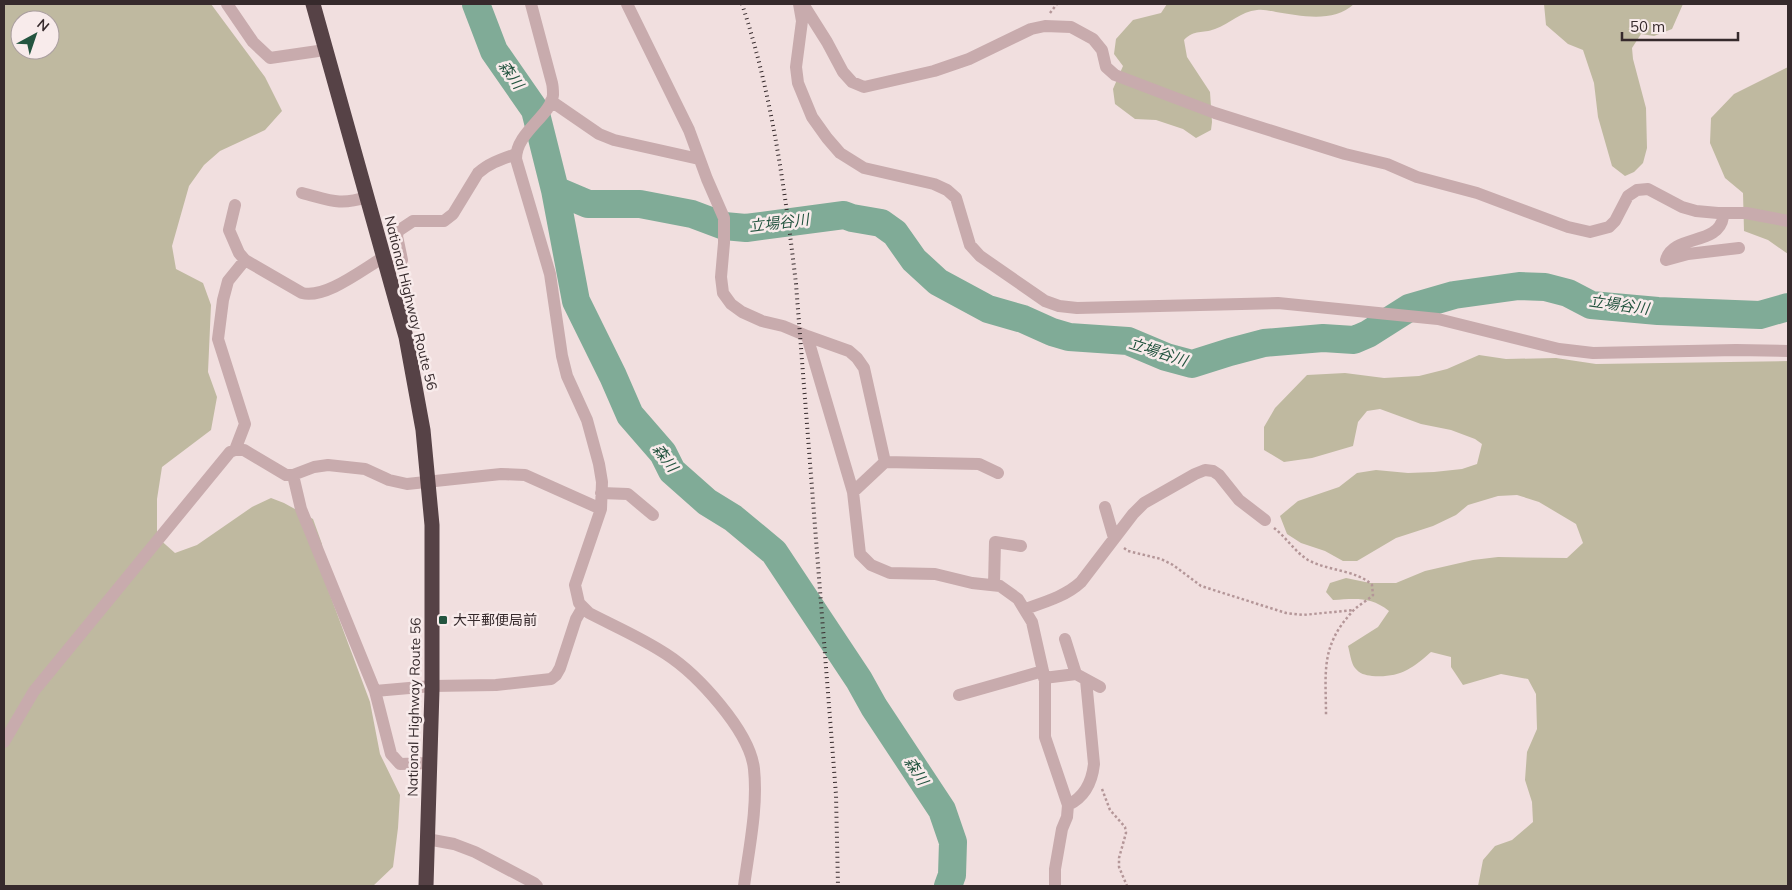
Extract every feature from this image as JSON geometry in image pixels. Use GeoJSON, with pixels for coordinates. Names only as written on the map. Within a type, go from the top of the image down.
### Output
{"type":"FeatureCollection","features":[{"type":"Feature","properties":{"kind":"highway","name":"National Highway Route 56"},"geometry":{"type":"LineString","coordinates":[[313,4],[406,337],[423,430],[432,525],[432,686],[426,886]]}},
{"type":"Feature","properties":{"kind":"street"},"geometry":{"type":"LineString","coordinates":[[227,4],[253,42],[270,58],[325,50]]}},
{"type":"Feature","properties":{"kind":"street"},"geometry":{"type":"LineString","coordinates":[[531,4],[552,83],[553,96],[550,105],[520,142],[516,159],[550,274],[562,356],[567,376],[587,420],[602,482],[600,509],[576,585],[579,603],[588,613],[666,653],[696,677],[736,725],[748,749],[754,768],[753,822],[744,886]]}},
{"type":"Feature","properties":{"kind":"street"},"geometry":{"type":"LineString","coordinates":[[627,4],[689,130],[724,218],[721,277],[723,293],[731,304],[742,312],[849,351],[858,358],[864,368],[885,462]]}},
{"type":"Feature","properties":{"kind":"street"},"geometry":{"type":"LineString","coordinates":[[801,4],[827,42],[843,72],[852,82],[864,87],[934,71],[969,59],[1031,29],[1044,26],[1071,27],[1093,40],[1102,50],[1106,67],[1115,75],[1215,113],[1345,154],[1387,164],[1431,181],[1477,193],[1568,227],[1590,232],[1609,227],[1615,221],[1628,196],[1637,190],[1648,189],[1689,209],[1718,213],[1746,213],[1788,221]]}},
{"type":"Feature","properties":{"kind":"street"},"geometry":{"type":"LineString","coordinates":[[801,4],[802,21],[796,67],[798,83],[812,117],[826,138],[840,153],[864,168],[934,184],[947,190],[956,198],[970,245],[980,256],[1045,301],[1059,306],[1077,308],[1278,303],[1438,319],[1559,349],[1593,353],[1736,350],[1788,351]]}},
{"type":"Feature","properties":{"kind":"street"},"geometry":{"type":"LineString","coordinates":[[551,101],[599,134],[614,140],[699,159]]}},
{"type":"Feature","properties":{"kind":"street"},"geometry":{"type":"LineString","coordinates":[[234,205],[229,230],[239,253],[245,260],[302,293],[310,295],[335,286],[386,262],[399,264],[402,260],[397,236],[401,228],[413,221],[444,221],[453,214],[483,168],[488,164],[516,154]]}},
{"type":"Feature","properties":{"kind":"street"},"geometry":{"type":"LineString","coordinates":[[302,193],[338,202],[367,197]]}},
{"type":"Feature","properties":{"kind":"street"},"geometry":{"type":"LineString","coordinates":[[1718,213],[1723,217],[1718,230],[1685,243],[1671,252],[1666,260],[1688,254],[1739,248]]}},
{"type":"Feature","properties":{"kind":"street"},"geometry":{"type":"LineString","coordinates":[[235,450],[245,424],[218,339],[222,300],[228,281],[245,260]]}},
{"type":"Feature","properties":{"kind":"street"},"geometry":{"type":"LineString","coordinates":[[807,336],[853,492],[860,554],[871,565],[890,573],[935,574],[972,583],[1000,586],[1018,599],[1032,622],[1043,675],[1045,737],[1068,805],[1055,869],[1055,886]]}},
{"type":"Feature","properties":{"kind":"street"},"geometry":{"type":"LineString","coordinates":[[4,742],[34,690],[230,452],[235,450],[244,450],[286,475],[293,475],[314,467],[328,465],[365,469],[389,480],[407,484],[501,474],[524,475],[600,509]]}},
{"type":"Feature","properties":{"kind":"street"},"geometry":{"type":"LineString","coordinates":[[853,492],[885,462],[979,464],[998,473]]}},
{"type":"Feature","properties":{"kind":"street"},"geometry":{"type":"LineString","coordinates":[[1025,609],[1066,594],[1075,588],[1133,514],[1144,503],[1205,470],[1213,471],[1219,475],[1239,500],[1265,520]]}},
{"type":"Feature","properties":{"kind":"street"},"geometry":{"type":"LineString","coordinates":[[293,475],[301,508],[375,691],[391,754],[400,764],[430,763]]}},
{"type":"Feature","properties":{"kind":"street"},"geometry":{"type":"LineString","coordinates":[[601,493],[628,494],[653,515]]}},
{"type":"Feature","properties":{"kind":"street"},"geometry":{"type":"LineString","coordinates":[[1105,507],[1114,538]]}},
{"type":"Feature","properties":{"kind":"street"},"geometry":{"type":"LineString","coordinates":[[994,585],[995,542],[1021,546]]}},
{"type":"Feature","properties":{"kind":"street"},"geometry":{"type":"LineString","coordinates":[[375,691],[432,686],[496,685],[551,679],[560,668],[576,619],[582,607]]}},
{"type":"Feature","properties":{"kind":"street"},"geometry":{"type":"LineString","coordinates":[[1065,639],[1081,677],[1094,764],[1087,788],[1078,800],[1068,805]]}},
{"type":"Feature","properties":{"kind":"street"},"geometry":{"type":"LineString","coordinates":[[959,695],[1043,675],[1081,677],[1100,688]]}},
{"type":"Feature","properties":{"kind":"street"},"geometry":{"type":"LineString","coordinates":[[427,839],[454,844],[475,852],[537,886]]}},
{"type":"Feature","properties":{"kind":"path"},"geometry":{"type":"LineString","coordinates":[[1265,520],[1307,559],[1333,570],[1365,578],[1372,585],[1373,594],[1354,610],[1331,643],[1326,660],[1326,716]]}},
{"type":"Feature","properties":{"kind":"path"},"geometry":{"type":"LineString","coordinates":[[1114,538],[1128,551],[1161,559],[1173,565],[1200,586],[1286,613],[1303,615],[1354,610]]}},
{"type":"Feature","properties":{"kind":"path"},"geometry":{"type":"LineString","coordinates":[[1092,776],[1099,784],[1110,810],[1125,827],[1126,833],[1119,858],[1119,867],[1127,886]]}},
{"type":"Feature","properties":{"kind":"shaded area"},"geometry":{"type":"Polygon","coordinates":[[[4,4],[211,4],[265,77],[282,111],[265,130],[220,151],[204,165],[189,186],[172,246],[176,269],[203,283],[211,305],[208,372],[217,397],[211,430],[162,467],[157,499],[157,537],[175,553],[197,545],[252,507],[271,498],[313,519],[322,544],[326,584],[370,702],[380,754],[400,795],[393,867],[373,886],[4,886],[4,4]]]}},
{"type":"Feature","properties":{"kind":"shaded area"},"geometry":{"type":"Polygon","coordinates":[[[1167,4],[1354,4],[1337,14],[1317,17],[1264,10],[1251,11],[1220,27],[1195,33],[1184,40],[1187,57],[1210,92],[1211,130],[1196,138],[1183,129],[1156,120],[1135,119],[1115,104],[1113,89],[1123,66],[1114,54],[1116,39],[1133,20],[1161,13],[1167,4]]]}},
{"type":"Feature","properties":{"kind":"shaded area"},"geometry":{"type":"Polygon","coordinates":[[[1544,4],[1683,4],[1672,29],[1654,36],[1641,34],[1632,48],[1633,59],[1646,108],[1647,148],[1643,163],[1634,172],[1625,176],[1612,166],[1598,117],[1594,83],[1583,50],[1568,44],[1546,25],[1544,4]]]}},
{"type":"Feature","properties":{"kind":"shaded area"},"geometry":{"type":"Polygon","coordinates":[[[1788,67],[1788,254],[1768,240],[1744,231],[1743,193],[1725,178],[1710,143],[1711,118],[1734,94],[1788,67]]]}},
{"type":"Feature","properties":{"kind":"shaded area"},"geometry":{"type":"Polygon","coordinates":[[[1479,355],[1506,359],[1556,358],[1596,364],[1788,361],[1788,886],[1478,886],[1483,860],[1495,846],[1512,840],[1533,822],[1532,802],[1525,780],[1527,752],[1537,729],[1536,694],[1528,679],[1501,674],[1463,685],[1451,667],[1451,657],[1431,652],[1411,668],[1398,674],[1382,676],[1365,675],[1354,666],[1348,646],[1378,627],[1389,611],[1369,601],[1355,599],[1333,600],[1326,592],[1330,583],[1346,578],[1370,583],[1396,583],[1425,571],[1473,560],[1498,557],[1567,558],[1583,543],[1576,524],[1539,502],[1517,495],[1498,496],[1468,505],[1456,515],[1433,526],[1396,538],[1357,561],[1343,561],[1325,551],[1301,543],[1287,534],[1280,516],[1298,501],[1339,487],[1357,473],[1376,470],[1408,473],[1434,472],[1462,469],[1477,464],[1482,444],[1475,439],[1451,430],[1421,424],[1380,409],[1367,411],[1358,422],[1353,446],[1312,458],[1284,462],[1264,450],[1264,427],[1275,408],[1307,375],[1345,373],[1384,378],[1419,376],[1447,369],[1479,355]]]}},
{"type":"Feature","properties":{"kind":"waterway","name":"森川"},"geometry":{"type":"LineString","coordinates":[[476,4],[494,51],[535,110],[555,190],[576,301],[630,415],[663,453],[672,471],[707,502],[733,518],[774,552],[942,810],[953,842],[952,875],[948,886]]}},
{"type":"Feature","properties":{"kind":"waterway","name":"立場谷川"},"geometry":{"type":"LineString","coordinates":[[555,190],[588,204],[640,204],[692,214],[724,226],[746,228],[844,215],[881,223],[895,233],[914,260],[938,282],[988,309],[1023,319],[1052,332],[1069,337],[1128,341],[1166,357],[1192,364],[1264,343],[1323,338],[1354,340],[1368,334],[1409,308],[1454,295],[1519,286],[1545,287],[1568,293],[1591,305],[1658,311],[1760,315],[1788,307]]}},
{"type":"Feature","properties":{"kind":"railway"},"geometry":{"type":"LineString","coordinates":[[742,4],[762,72],[776,142],[796,284],[836,795],[838,886]]}},
{"type":"Feature","properties":{"kind":"place","name":"大平郵便局前"},"geometry":{"type":"Point","coordinates":[443,620]}}]}
